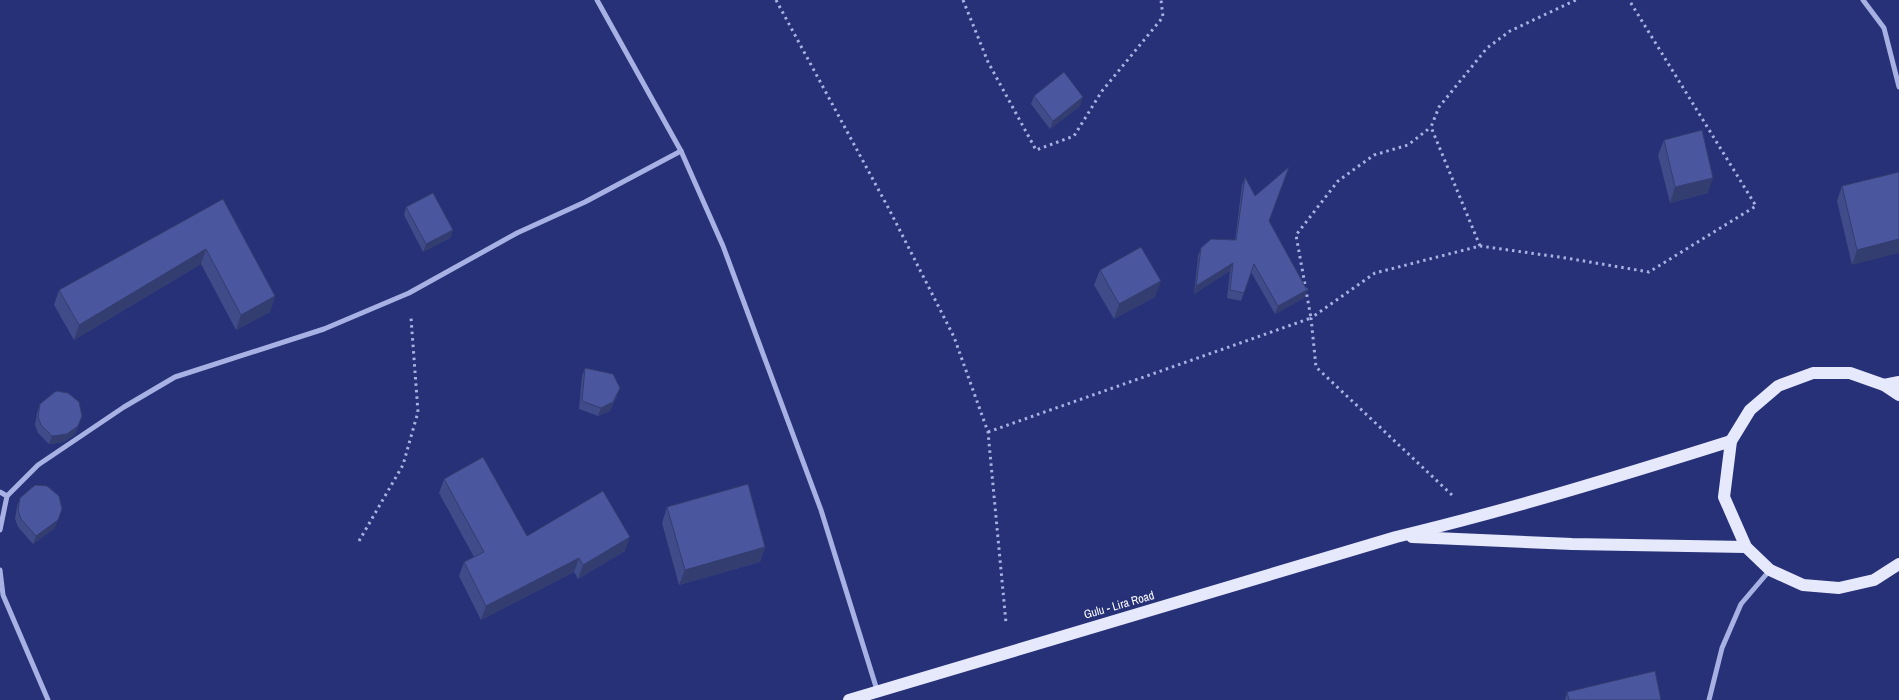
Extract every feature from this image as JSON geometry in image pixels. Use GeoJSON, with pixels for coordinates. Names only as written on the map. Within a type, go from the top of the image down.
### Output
{"type":"FeatureCollection","features":[{"type":"Feature","properties":{"kind":"main road"},"geometry":{"type":"LineString","coordinates":[[1899,395],[1884,385],[1850,373],[1813,373],[1778,386],[1750,410],[1731,441],[1724,497],[1746,547],[1770,570],[1803,585],[1839,588],[1874,580],[1899,564]]}},
{"type":"Feature","properties":{"kind":"main road"},"geometry":{"type":"LineString","coordinates":[[1884,385],[1899,382]]}},
{"type":"Feature","properties":{"kind":"main road","name":"Gulu - Lira Road"},"geometry":{"type":"LineString","coordinates":[[849,700],[1396,537],[1477,518],[1582,488],[1731,441]]}},
{"type":"Feature","properties":{"kind":"main road"},"geometry":{"type":"LineString","coordinates":[[1396,537],[1572,544],[1746,547]]}},
{"type":"Feature","properties":{"kind":"street"},"geometry":{"type":"LineString","coordinates":[[597,0],[681,152],[723,246],[821,510],[878,691]]}},
{"type":"Feature","properties":{"kind":"street"},"geometry":{"type":"LineString","coordinates":[[1863,0],[1884,28],[1899,88]]}},
{"type":"Feature","properties":{"kind":"street"},"geometry":{"type":"LineString","coordinates":[[0,530],[7,496],[38,465],[124,407],[175,376],[324,329],[409,293],[517,233],[586,202],[681,152]]}},
{"type":"Feature","properties":{"kind":"street"},"geometry":{"type":"LineString","coordinates":[[0,492],[7,496]]}},
{"type":"Feature","properties":{"kind":"street"},"geometry":{"type":"LineString","coordinates":[[0,570],[3,595],[48,700]]}},
{"type":"Feature","properties":{"kind":"street"},"geometry":{"type":"LineString","coordinates":[[1708,700],[1722,648],[1741,604],[1770,570]]}},
{"type":"Feature","properties":{"kind":"path"},"geometry":{"type":"LineString","coordinates":[[776,0],[890,211],[954,337],[988,432],[1008,652]]}},
{"type":"Feature","properties":{"kind":"path"},"geometry":{"type":"LineString","coordinates":[[962,0],[988,62],[1036,150],[1074,136],[1102,91],[1163,17],[1161,0]]}},
{"type":"Feature","properties":{"kind":"path"},"geometry":{"type":"LineString","coordinates":[[1477,518],[1316,367],[1311,318],[1296,235],[1338,181],[1374,155],[1408,145],[1431,127],[1439,108],[1486,48],[1510,31],[1576,0]]}},
{"type":"Feature","properties":{"kind":"path"},"geometry":{"type":"LineString","coordinates":[[988,432],[1311,318],[1375,273],[1480,246],[1649,272],[1756,206],[1629,0]]}},
{"type":"Feature","properties":{"kind":"path"},"geometry":{"type":"LineString","coordinates":[[1431,127],[1480,246]]}},
{"type":"Feature","properties":{"kind":"path"},"geometry":{"type":"LineString","coordinates":[[359,541],[403,465],[418,412],[409,293]]}},
{"type":"Feature","properties":{"kind":"building"},"geometry":{"type":"Polygon","coordinates":[[[1064,72],[1083,97],[1053,121],[1034,96],[1064,72]]]}},
{"type":"Feature","properties":{"kind":"building"},"geometry":{"type":"Polygon","coordinates":[[[1702,130],[1713,178],[1675,187],[1664,140],[1702,130]]]}},
{"type":"Feature","properties":{"kind":"building"},"geometry":{"type":"Polygon","coordinates":[[[1289,167],[1269,221],[1307,290],[1278,306],[1254,264],[1244,293],[1230,290],[1233,263],[1196,286],[1201,248],[1211,239],[1236,240],[1245,177],[1255,196],[1289,167]]]}},
{"type":"Feature","properties":{"kind":"building"},"geometry":{"type":"Polygon","coordinates":[[[1899,172],[1899,239],[1857,250],[1842,186],[1899,172]]]}},
{"type":"Feature","properties":{"kind":"building"},"geometry":{"type":"Polygon","coordinates":[[[433,193],[453,230],[426,244],[406,207],[433,193]]]}},
{"type":"Feature","properties":{"kind":"building"},"geometry":{"type":"Polygon","coordinates":[[[223,199],[275,296],[241,315],[206,249],[79,325],[59,290],[223,199]]]}},
{"type":"Feature","properties":{"kind":"building"},"geometry":{"type":"Polygon","coordinates":[[[1141,247],[1161,281],[1119,304],[1100,270],[1141,247]]]}},
{"type":"Feature","properties":{"kind":"building"},"geometry":{"type":"Polygon","coordinates":[[[585,368],[613,374],[620,388],[613,402],[601,408],[582,401],[585,368]]]}},
{"type":"Feature","properties":{"kind":"building"},"geometry":{"type":"Polygon","coordinates":[[[56,391],[68,393],[79,402],[82,416],[78,426],[67,434],[52,436],[41,425],[38,417],[40,404],[56,391]]]}},
{"type":"Feature","properties":{"kind":"building"},"geometry":{"type":"Polygon","coordinates":[[[483,457],[527,536],[603,491],[630,537],[583,565],[579,558],[486,606],[464,562],[484,552],[444,479],[483,457]]]}},
{"type":"Feature","properties":{"kind":"building"},"geometry":{"type":"Polygon","coordinates":[[[748,484],[765,547],[685,570],[667,507],[748,484]]]}},
{"type":"Feature","properties":{"kind":"building"},"geometry":{"type":"Polygon","coordinates":[[[35,485],[47,486],[59,496],[62,509],[58,520],[36,536],[21,519],[18,510],[20,498],[35,485]]]}},
{"type":"Feature","properties":{"kind":"building"},"geometry":{"type":"Polygon","coordinates":[[[1655,671],[1661,700],[1569,700],[1567,692],[1655,671]]]}}]}
